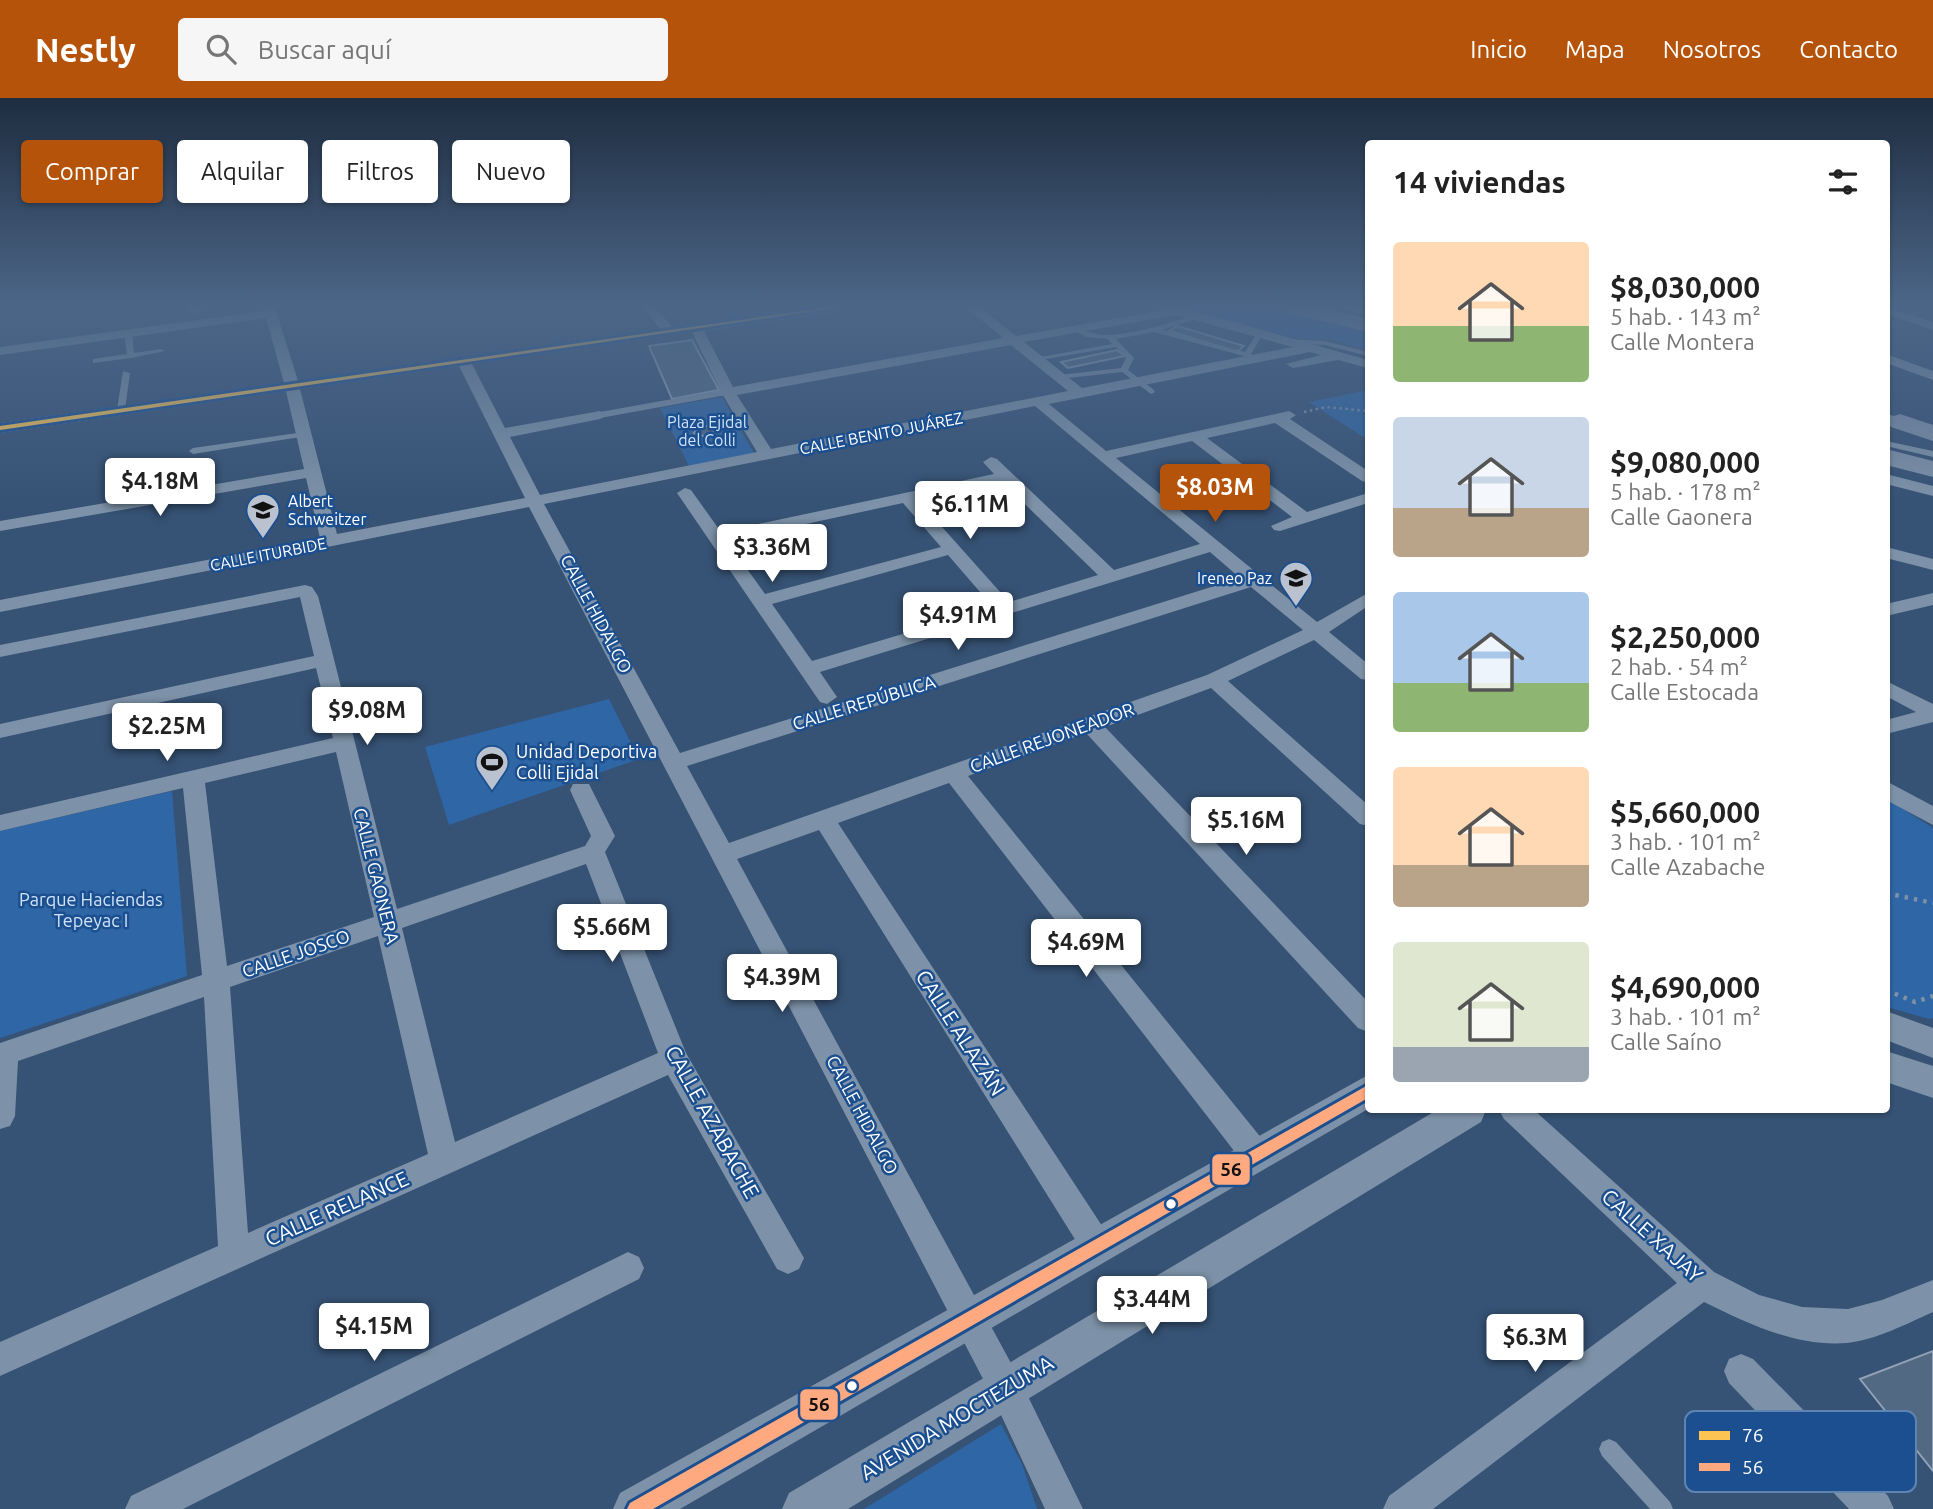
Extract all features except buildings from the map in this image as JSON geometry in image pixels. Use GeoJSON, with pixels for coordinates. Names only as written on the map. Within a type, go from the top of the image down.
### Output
{"type":"FeatureCollection","features":[{"type":"Feature","properties":{"kind":"highway"},"geometry":{"type":"LineString","coordinates":[[1890,430],[1933,431]]}},
{"type":"Feature","properties":{"kind":"highway"},"geometry":{"type":"LineString","coordinates":[[1890,430],[1933,447]]}},
{"type":"Feature","properties":{"kind":"highway"},"geometry":{"type":"LineString","coordinates":[[1890,458],[1933,468]]}},
{"type":"Feature","properties":{"kind":"highway"},"geometry":{"type":"LineString","coordinates":[[1890,469],[1933,479]]}},
{"type":"Feature","properties":{"kind":"street"},"geometry":{"type":"LineString","coordinates":[[288,373],[330,542]]}},
{"type":"Feature","properties":{"kind":"street"},"geometry":{"type":"LineString","coordinates":[[0,428],[386,373]]}},
{"type":"Feature","properties":{"kind":"street","name":"CALLE HIDALGO"},"geometry":{"type":"LineString","coordinates":[[469,373],[535,502],[1006,1388],[1063,1509]]}},
{"type":"Feature","properties":{"kind":"street"},"geometry":{"type":"LineString","coordinates":[[719,373],[767,456]]}},
{"type":"Feature","properties":{"kind":"street"},"geometry":{"type":"LineString","coordinates":[[500,434],[834,373]]}},
{"type":"Feature","properties":{"kind":"street"},"geometry":{"type":"LineString","coordinates":[[1053,373],[1080,394]]}},
{"type":"Feature","properties":{"kind":"street","name":"CALLE BENITO JUÁREZ"},"geometry":{"type":"LineString","coordinates":[[658,478],[690,488],[1044,407],[1080,394],[1181,373]]}},
{"type":"Feature","properties":{"kind":"street","name":"CALLE BENITO JUÁREZ"},"geometry":{"type":"LineString","coordinates":[[535,502],[767,456],[1044,407],[1152,392],[1250,373]]}},
{"type":"Feature","properties":{"kind":"street"},"geometry":{"type":"LineString","coordinates":[[1044,407],[1365,672]]}},
{"type":"Feature","properties":{"kind":"street"},"geometry":{"type":"LineString","coordinates":[[1103,456],[1283,416],[1365,476]]}},
{"type":"Feature","properties":{"kind":"street"},"geometry":{"type":"LineString","coordinates":[[1195,436],[1305,518]]}},
{"type":"Feature","properties":{"kind":"street"},"geometry":{"type":"LineString","coordinates":[[991,463],[1111,577]]}},
{"type":"Feature","properties":{"kind":"street"},"geometry":{"type":"LineString","coordinates":[[0,526],[313,472]]}},
{"type":"Feature","properties":{"kind":"street"},"geometry":{"type":"LineString","coordinates":[[716,538],[1006,476]]}},
{"type":"Feature","properties":{"kind":"street"},"geometry":{"type":"LineString","coordinates":[[1890,480],[1933,491]]}},
{"type":"Feature","properties":{"kind":"street"},"geometry":{"type":"LineString","coordinates":[[690,488],[716,538],[827,697]]}},
{"type":"Feature","properties":{"kind":"street"},"geometry":{"type":"LineString","coordinates":[[907,498],[1005,609]]}},
{"type":"Feature","properties":{"kind":"street"},"geometry":{"type":"LineString","coordinates":[[1279,526],[1365,499]]}},
{"type":"Feature","properties":{"kind":"street","name":"CALLE ITURBIDE"},"geometry":{"type":"LineString","coordinates":[[0,607],[535,502]]}},
{"type":"Feature","properties":{"kind":"street"},"geometry":{"type":"LineString","coordinates":[[808,669],[1212,546]]}},
{"type":"Feature","properties":{"kind":"street"},"geometry":{"type":"LineString","coordinates":[[760,601],[952,549]]}},
{"type":"Feature","properties":{"kind":"street"},"geometry":{"type":"LineString","coordinates":[[1890,553],[1933,565]]}},
{"type":"Feature","properties":{"kind":"street","name":"CALLE REPÚBLICA"},"geometry":{"type":"LineString","coordinates":[[675,762],[1253,580]]}},
{"type":"Feature","properties":{"kind":"street","name":"CALLE GAONERA"},"geometry":{"type":"LineString","coordinates":[[0,651],[305,591],[445,1161]]}},
{"type":"Feature","properties":{"kind":"street"},"geometry":{"type":"LineString","coordinates":[[1890,609],[1933,599]]}},
{"type":"Feature","properties":{"kind":"street","name":"CALLE REJONEADOR"},"geometry":{"type":"LineString","coordinates":[[724,854],[1214,680],[1315,632],[1365,600]]}},
{"type":"Feature","properties":{"kind":"street"},"geometry":{"type":"LineString","coordinates":[[0,731],[324,660]]}},
{"type":"Feature","properties":{"kind":"street"},"geometry":{"type":"LineString","coordinates":[[1214,680],[1365,815]]}},
{"type":"Feature","properties":{"kind":"street"},"geometry":{"type":"LineString","coordinates":[[1890,689],[1933,714]]}},
{"type":"Feature","properties":{"kind":"street"},"geometry":{"type":"LineString","coordinates":[[1890,726],[1933,714]]}},
{"type":"Feature","properties":{"kind":"street"},"geometry":{"type":"LineString","coordinates":[[1090,724],[1365,1017]]}},
{"type":"Feature","properties":{"kind":"street"},"geometry":{"type":"LineString","coordinates":[[0,823],[344,743]]}},
{"type":"Feature","properties":{"kind":"street"},"geometry":{"type":"LineString","coordinates":[[953,773],[1256,1156]]}},
{"type":"Feature","properties":{"kind":"street"},"geometry":{"type":"LineString","coordinates":[[193,779],[216,981],[234,1255]]}},
{"type":"Feature","properties":{"kind":"street","name":"CALLE AZABACHE"},"geometry":{"type":"LineString","coordinates":[[581,790],[603,836],[593,852],[674,1059],[788,1258]]}},
{"type":"Feature","properties":{"kind":"street"},"geometry":{"type":"LineString","coordinates":[[1890,791],[1933,817]]}},
{"type":"Feature","properties":{"kind":"street","name":"CALLE ALAZÁN"},"geometry":{"type":"LineString","coordinates":[[824,819],[1097,1246]]}},
{"type":"Feature","properties":{"kind":"street","name":"CALLE JOSCO"},"geometry":{"type":"LineString","coordinates":[[2,1055],[593,852]]}},
{"type":"Feature","properties":{"kind":"street"},"geometry":{"type":"LineString","coordinates":[[1890,1027],[1933,1043]]}},
{"type":"Feature","properties":{"kind":"street"},"geometry":{"type":"LineString","coordinates":[[0,1116],[2,1055]]}},
{"type":"Feature","properties":{"kind":"street","name":"CALLE RELANCE"},"geometry":{"type":"LineString","coordinates":[[0,1359],[674,1059]]}},
{"type":"Feature","properties":{"kind":"street"},"geometry":{"type":"LineString","coordinates":[[1890,1067],[1933,1082]]}},
{"type":"Feature","properties":{"kind":"street"},"geometry":{"type":"LineString","coordinates":[[636,1509],[1365,1093]]}},
{"type":"Feature","properties":{"kind":"street","name":"AVENIDA MOCTEZUMA"},"geometry":{"type":"LineString","coordinates":[[805,1509],[1458,1113]]}},
{"type":"Feature","properties":{"kind":"street","name":"CALLE XAJAY"},"geometry":{"type":"LineString","coordinates":[[1517,1113],[1702,1284],[1755,1310],[1802,1324],[1848,1326],[1882,1317],[1933,1296]]}},
{"type":"Feature","properties":{"kind":"street"},"geometry":{"type":"LineString","coordinates":[[144,1509],[628,1268]]}},
{"type":"Feature","properties":{"kind":"street"},"geometry":{"type":"LineString","coordinates":[[1402,1509],[1702,1284]]}},
{"type":"Feature","properties":{"kind":"street"},"geometry":{"type":"LineString","coordinates":[[1741,1371],[1780,1411]]}},
{"type":"Feature","properties":{"kind":"street"},"geometry":{"type":"LineString","coordinates":[[1858,1492],[1875,1509]]}},
{"type":"Feature","properties":{"kind":"lane"},"geometry":{"type":"LineString","coordinates":[[121,410],[126,373]]}},
{"type":"Feature","properties":{"kind":"lane"},"geometry":{"type":"LineString","coordinates":[[1059,377],[1098,373]]}},
{"type":"Feature","properties":{"kind":"lane"},"geometry":{"type":"LineString","coordinates":[[1128,373],[1152,392]]}},
{"type":"Feature","properties":{"kind":"lane"},"geometry":{"type":"LineString","coordinates":[[1890,430],[1933,454]]}},
{"type":"Feature","properties":{"kind":"lane"},"geometry":{"type":"LineString","coordinates":[[193,451],[304,434]]}},
{"type":"Feature","properties":{"kind":"lane"},"geometry":{"type":"LineString","coordinates":[[1890,452],[1933,462]]}},
{"type":"Feature","properties":{"kind":"lane"},"geometry":{"type":"LineString","coordinates":[[1609,1449],[1663,1509]]}},
{"type":"Feature","properties":{"kind":"path"},"geometry":{"type":"LineString","coordinates":[[1326,407],[1365,411]]}},
{"type":"Feature","properties":{"kind":"path"},"geometry":{"type":"LineString","coordinates":[[1890,894],[1933,903]]}},
{"type":"Feature","properties":{"kind":"path"},"geometry":{"type":"LineString","coordinates":[[1890,992],[1915,1002],[1933,996]]}},
{"type":"Feature","properties":{"kind":"green space"},"geometry":{"type":"Polygon","coordinates":[[[1365,391],[1365,438],[1309,402],[1365,391]]]}},
{"type":"Feature","properties":{"kind":"green space","name":"Plaza Ejidal del Colli"},"geometry":{"type":"Polygon","coordinates":[[[722,397],[754,453],[689,466],[660,408],[722,397]]]}},
{"type":"Feature","properties":{"kind":"green space","name":"Unidad Deportiva Colli Ejidal"},"geometry":{"type":"Polygon","coordinates":[[[609,699],[639,759],[449,825],[425,747],[609,699]]]}},
{"type":"Feature","properties":{"kind":"green space","name":"Parque Haciendas Tepeyac I"},"geometry":{"type":"Polygon","coordinates":[[[172,791],[187,976],[0,1038],[0,831],[172,791]]]}},
{"type":"Feature","properties":{"kind":"green space"},"geometry":{"type":"Polygon","coordinates":[[[1890,801],[1933,828],[1933,1018],[1890,1008],[1890,801]]]}},
{"type":"Feature","properties":{"kind":"green space"},"geometry":{"type":"Polygon","coordinates":[[[1001,1424],[1022,1464],[1037,1509],[864,1509],[1001,1424]]]}},
{"type":"Feature","properties":{"kind":"transit line","name":"76"},"geometry":{"type":"LineString","coordinates":[[0,428],[383,373]]}},
{"type":"Feature","properties":{"kind":"transit line","name":"56"},"geometry":{"type":"LineString","coordinates":[[636,1509],[1365,1093]]}},
{"type":"Feature","properties":{"kind":"place","name":"Albert Schweitzer"},"geometry":{"type":"Point","coordinates":[263,540]}},
{"type":"Feature","properties":{"kind":"place","name":"Ireneo Paz"},"geometry":{"type":"Point","coordinates":[1296,608]}},
{"type":"Feature","properties":{"kind":"place","name":"Unidad Deportiva Colli Ejidal"},"geometry":{"type":"Point","coordinates":[492,792]}}]}
